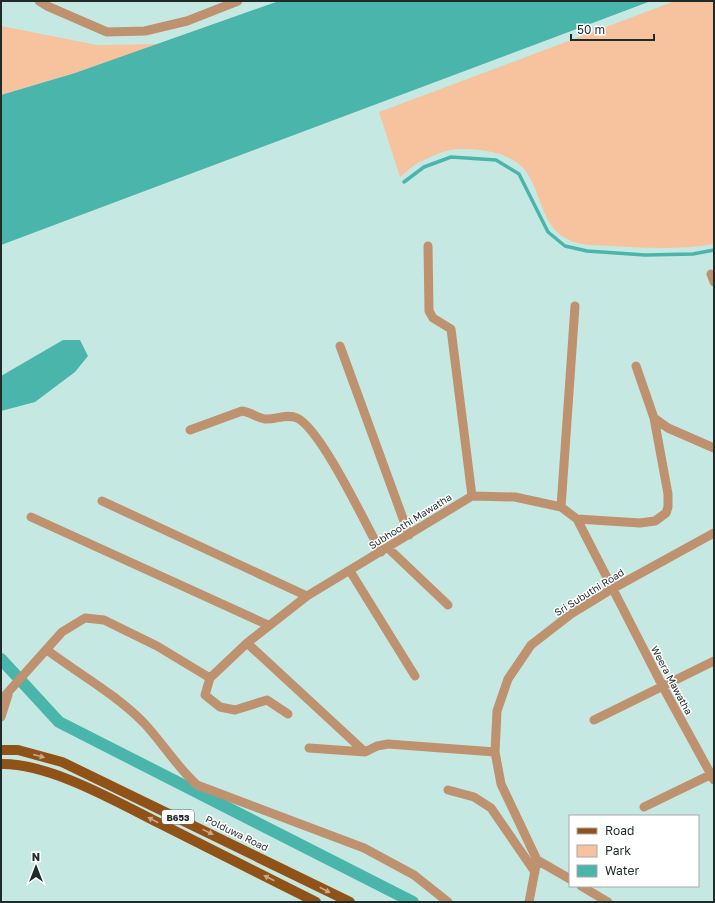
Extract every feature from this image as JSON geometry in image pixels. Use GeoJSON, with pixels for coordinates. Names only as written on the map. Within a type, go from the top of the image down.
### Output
{"type":"FeatureCollection","features":[{"type":"Feature","properties":{"kind":"main road","name":"Polduwa Road"},"geometry":{"type":"LineString","coordinates":[[1,749],[18,750],[62,762],[350,902]]}},
{"type":"Feature","properties":{"kind":"main road","name":"B653"},"geometry":{"type":"LineString","coordinates":[[1,764],[16,763],[58,774],[136,811],[316,902]]}},
{"type":"Feature","properties":{"kind":"street"},"geometry":{"type":"LineString","coordinates":[[39,1],[47,6],[107,32],[146,31],[187,21],[238,1]]}},
{"type":"Feature","properties":{"kind":"street"},"geometry":{"type":"LineString","coordinates":[[428,246],[429,311],[433,318],[451,329],[472,496],[516,497],[561,507],[577,519],[612,589]]}},
{"type":"Feature","properties":{"kind":"street"},"geometry":{"type":"LineString","coordinates":[[561,507],[575,306]]}},
{"type":"Feature","properties":{"kind":"street"},"geometry":{"type":"LineString","coordinates":[[340,346],[409,535]]}},
{"type":"Feature","properties":{"kind":"street"},"geometry":{"type":"LineString","coordinates":[[577,519],[640,523],[655,521],[666,513],[668,507],[668,494],[654,418],[636,366]]}},
{"type":"Feature","properties":{"kind":"street"},"geometry":{"type":"LineString","coordinates":[[190,430],[242,411],[250,412],[266,419],[290,416],[299,419],[321,443],[384,550],[448,606]]}},
{"type":"Feature","properties":{"kind":"street"},"geometry":{"type":"LineString","coordinates":[[654,418],[668,428],[714,448]]}},
{"type":"Feature","properties":{"kind":"street","name":"Subhoothi Mawatha"},"geometry":{"type":"LineString","coordinates":[[210,678],[268,625],[306,596],[350,572],[472,496]]}},
{"type":"Feature","properties":{"kind":"street"},"geometry":{"type":"LineString","coordinates":[[102,501],[306,596]]}},
{"type":"Feature","properties":{"kind":"street"},"geometry":{"type":"LineString","coordinates":[[30,516],[268,625]]}},
{"type":"Feature","properties":{"kind":"street","name":"Sri Subuthi Road"},"geometry":{"type":"LineString","coordinates":[[537,860],[501,784],[495,752],[497,711],[508,679],[530,645],[571,614],[612,589],[714,533]]}},
{"type":"Feature","properties":{"kind":"street"},"geometry":{"type":"LineString","coordinates":[[350,572],[415,676]]}},
{"type":"Feature","properties":{"kind":"street","name":"Weera Mawatha"},"geometry":{"type":"LineString","coordinates":[[612,589],[663,687],[713,776]]}},
{"type":"Feature","properties":{"kind":"street"},"geometry":{"type":"LineString","coordinates":[[1,700],[62,632],[85,618],[104,620],[157,646],[210,678],[205,695],[220,707],[235,710],[267,700],[288,714]]}},
{"type":"Feature","properties":{"kind":"street"},"geometry":{"type":"LineString","coordinates":[[247,643],[365,752]]}},
{"type":"Feature","properties":{"kind":"street"},"geometry":{"type":"LineString","coordinates":[[47,650],[100,686],[143,722],[182,772],[197,785],[364,848],[414,875],[448,902]]}},
{"type":"Feature","properties":{"kind":"street"},"geometry":{"type":"LineString","coordinates":[[594,720],[714,661]]}},
{"type":"Feature","properties":{"kind":"street"},"geometry":{"type":"LineString","coordinates":[[1,717],[10,690]]}},
{"type":"Feature","properties":{"kind":"street"},"geometry":{"type":"LineString","coordinates":[[309,748],[365,752],[377,746],[388,744],[495,752]]}},
{"type":"Feature","properties":{"kind":"street"},"geometry":{"type":"LineString","coordinates":[[644,807],[713,776]]}},
{"type":"Feature","properties":{"kind":"street"},"geometry":{"type":"LineString","coordinates":[[448,790],[474,797],[490,808],[535,872]]}},
{"type":"Feature","properties":{"kind":"street"},"geometry":{"type":"LineString","coordinates":[[529,902],[537,860],[569,878]]}},
{"type":"Feature","properties":{"kind":"street"},"geometry":{"type":"LineString","coordinates":[[583,887],[608,902]]}},
{"type":"Feature","properties":{"kind":"green space"},"geometry":{"type":"Polygon","coordinates":[[[675,1],[714,1],[714,244],[675,248],[650,248],[589,245],[569,240],[559,234],[552,227],[542,208],[535,188],[524,169],[509,158],[500,154],[469,149],[450,150],[419,162],[400,177],[379,112],[675,1]]]}},
{"type":"Feature","properties":{"kind":"green space"},"geometry":{"type":"Polygon","coordinates":[[[1,26],[97,45],[161,44],[75,73],[1,95],[1,26]]]}},
{"type":"Feature","properties":{"kind":"water"},"geometry":{"type":"Polygon","coordinates":[[[279,1],[651,1],[1,245],[1,95],[75,73],[279,1]]]}},
{"type":"Feature","properties":{"kind":"water"},"geometry":{"type":"Polygon","coordinates":[[[63,340],[80,340],[88,356],[75,372],[35,402],[1,411],[1,376],[63,340]]]}},
{"type":"Feature","properties":{"kind":"waterway"},"geometry":{"type":"LineString","coordinates":[[404,182],[424,167],[451,157],[496,160],[519,174],[548,232],[565,246],[587,251],[645,255],[693,254],[714,250]]}},
{"type":"Feature","properties":{"kind":"waterway"},"geometry":{"type":"LineString","coordinates":[[1,659],[59,722],[413,902]]}}]}
